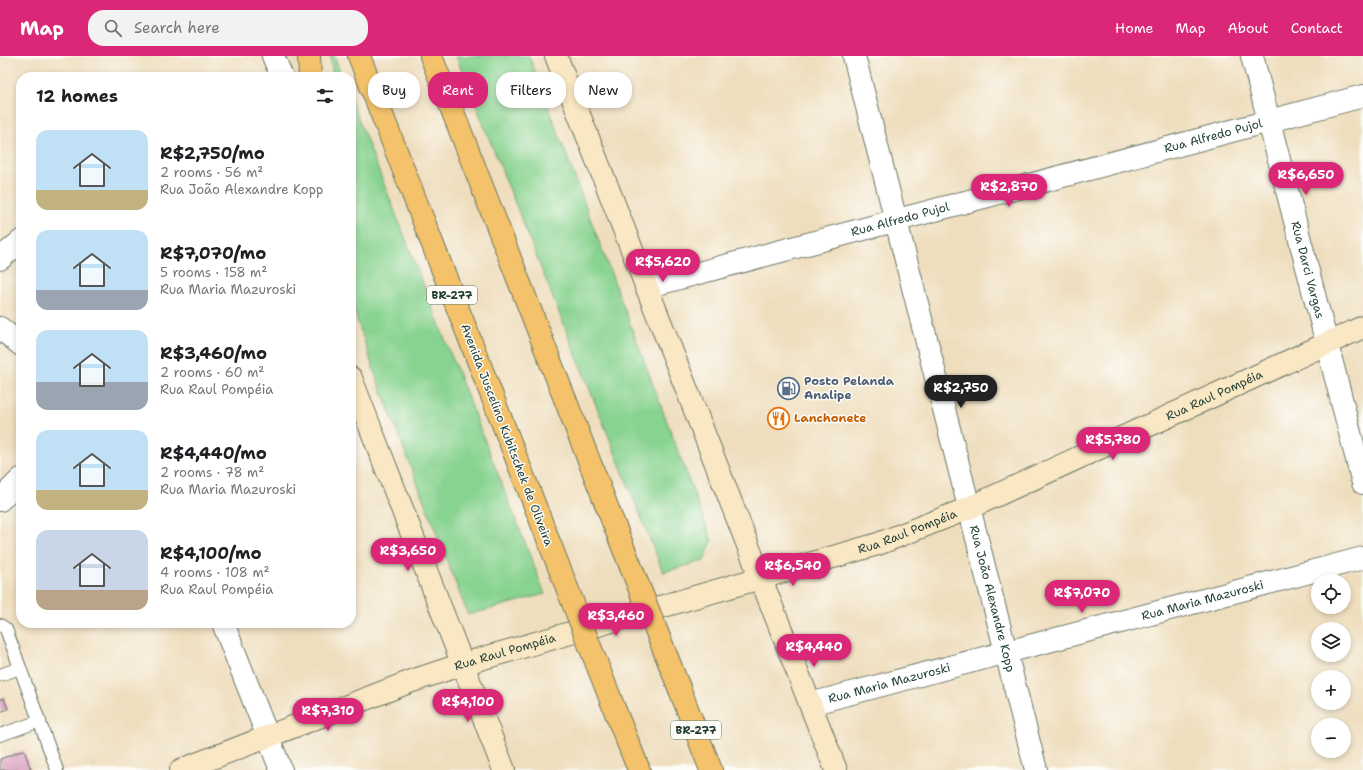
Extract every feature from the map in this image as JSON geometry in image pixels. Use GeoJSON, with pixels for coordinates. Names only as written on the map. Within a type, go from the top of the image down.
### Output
{"type":"FeatureCollection","features":[{"type":"Feature","properties":{"kind":"highway"},"geometry":{"type":"LineString","coordinates":[[308,56],[310,72]]}},
{"type":"Feature","properties":{"kind":"highway","name":"Avenida Juscelino Kubitschek de Oliveira"},"geometry":{"type":"LineString","coordinates":[[359,56],[639,770]]}},
{"type":"Feature","properties":{"kind":"highway","name":"BR-277"},"geometry":{"type":"LineString","coordinates":[[431,56],[711,770]]}},
{"type":"Feature","properties":{"kind":"main road"},"geometry":{"type":"LineString","coordinates":[[556,56],[836,770]]}},
{"type":"Feature","properties":{"kind":"main road","name":"Rua Raul Pompéia"},"geometry":{"type":"LineString","coordinates":[[181,770],[463,664],[878,544],[969,508],[1363,327]]}},
{"type":"Feature","properties":{"kind":"main road"},"geometry":{"type":"LineString","coordinates":[[356,391],[504,770]]}},
{"type":"Feature","properties":{"kind":"street"},"geometry":{"type":"LineString","coordinates":[[273,56],[280,72]]}},
{"type":"Feature","properties":{"kind":"street","name":"Rua João Alexandre Kopp"},"geometry":{"type":"LineString","coordinates":[[854,56],[896,220],[914,304],[969,508],[1036,770]]}},
{"type":"Feature","properties":{"kind":"street","name":"Rua Darci Vargas"},"geometry":{"type":"LineString","coordinates":[[1252,56],[1363,484]]}},
{"type":"Feature","properties":{"kind":"street","name":"Rua Alfredo Pujol"},"geometry":{"type":"LineString","coordinates":[[646,287],[1363,96]]}},
{"type":"Feature","properties":{"kind":"street"},"geometry":{"type":"LineString","coordinates":[[0,259],[16,245]]}},
{"type":"Feature","properties":{"kind":"street"},"geometry":{"type":"LineString","coordinates":[[0,328],[16,341]]}},
{"type":"Feature","properties":{"kind":"street"},"geometry":{"type":"LineString","coordinates":[[0,500],[16,483]]}},
{"type":"Feature","properties":{"kind":"street","name":"Rua Maria Mazuroski"},"geometry":{"type":"LineString","coordinates":[[810,704],[1363,558]]}},
{"type":"Feature","properties":{"kind":"street"},"geometry":{"type":"LineString","coordinates":[[225,628],[281,770]]}},
{"type":"Feature","properties":{"kind":"lane"},"geometry":{"type":"LineString","coordinates":[[0,625],[6,629],[57,770]]}},
{"type":"Feature","properties":{"kind":"lane"},"geometry":{"type":"LineString","coordinates":[[0,675],[20,668]]}},
{"type":"Feature","properties":{"kind":"lane"},"geometry":{"type":"LineString","coordinates":[[0,735],[40,721]]}},
{"type":"Feature","properties":{"kind":"green space"},"geometry":{"type":"Polygon","coordinates":[[[330,56],[334,56],[340,72],[332,72],[330,56]]]}},
{"type":"Feature","properties":{"kind":"green space"},"geometry":{"type":"Polygon","coordinates":[[[456,56],[529,56],[535,72],[496,72],[496,108],[549,108],[712,541],[704,561],[663,572],[477,108],[488,108],[488,72],[462,72],[456,56]]]}},
{"type":"Feature","properties":{"kind":"green space"},"geometry":{"type":"Polygon","coordinates":[[[356,113],[545,594],[468,615],[375,374],[356,316],[356,113]]]}},
{"type":"Feature","properties":{"kind":"building"},"geometry":{"type":"Polygon","coordinates":[[[4,698],[8,709],[0,712],[0,699],[4,698]]]}},
{"type":"Feature","properties":{"kind":"building"},"geometry":{"type":"Polygon","coordinates":[[[24,750],[31,770],[0,770],[0,759],[24,750]]]}},
{"type":"Feature","properties":{"kind":"place","name":"Posto Pelanda Analipe"},"geometry":{"type":"Point","coordinates":[788,388]}},
{"type":"Feature","properties":{"kind":"place","name":"Lanchonete"},"geometry":{"type":"Point","coordinates":[778,418]}}]}
